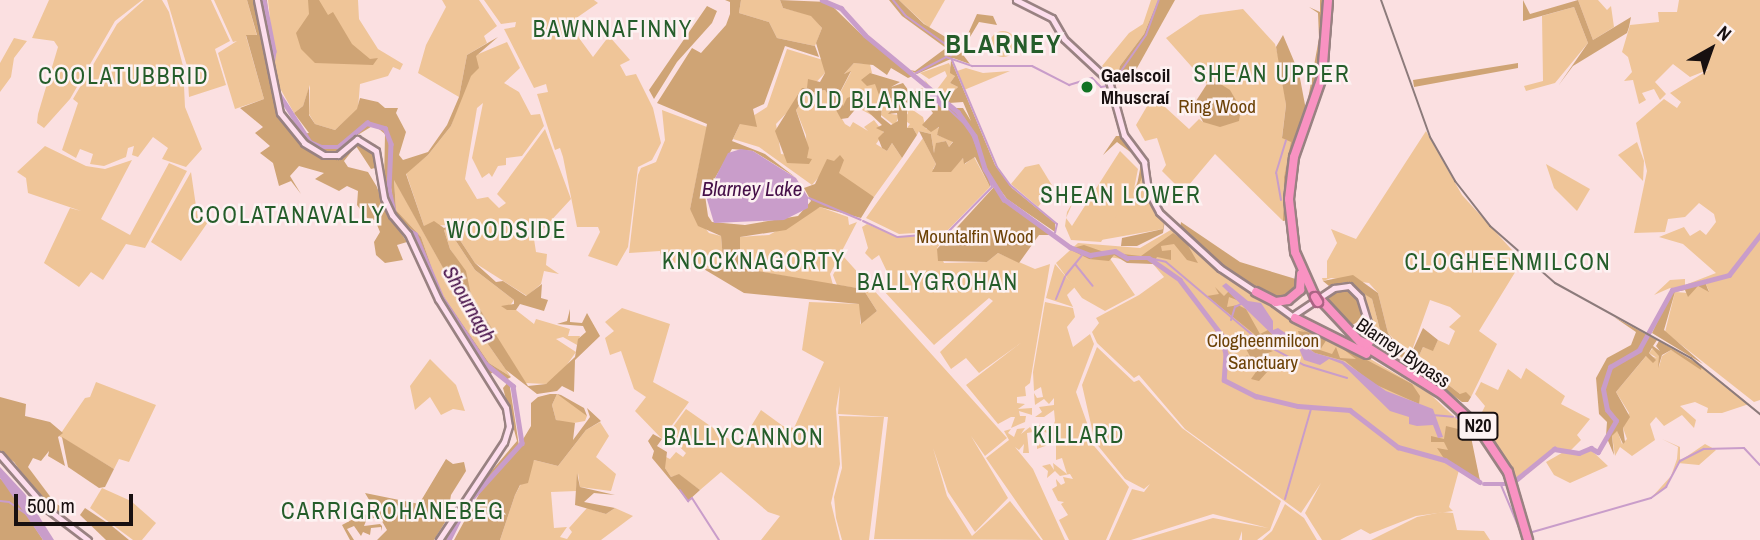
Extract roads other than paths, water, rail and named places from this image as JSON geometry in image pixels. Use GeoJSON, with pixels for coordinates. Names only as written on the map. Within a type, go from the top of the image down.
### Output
{"type":"FeatureCollection","features":[{"type":"Feature","properties":{"kind":"highway"},"geometry":{"type":"LineString","coordinates":[[1316,97],[1328,64],[1335,58],[1328,2]]}},
{"type":"Feature","properties":{"kind":"highway","name":"Blarney Bypass"},"geometry":{"type":"LineString","coordinates":[[1328,2],[1325,57],[1292,181],[1292,223],[1301,259],[1318,298],[1354,338],[1378,357]]}},
{"type":"Feature","properties":{"kind":"highway","name":"Blarney Bypass"},"geometry":{"type":"LineString","coordinates":[[1300,143],[1289,199],[1295,252],[1318,298],[1347,336],[1437,395],[1483,439],[1515,497],[1526,540]]}},
{"type":"Feature","properties":{"kind":"highway"},"geometry":{"type":"LineString","coordinates":[[1295,252],[1302,279],[1292,313],[1378,357]]}},
{"type":"Feature","properties":{"kind":"highway"},"geometry":{"type":"LineString","coordinates":[[1256,292],[1276,302],[1295,296]]}},
{"type":"Feature","properties":{"kind":"highway"},"geometry":{"type":"LineString","coordinates":[[1372,337],[1370,346],[1378,357]]}},
{"type":"Feature","properties":{"kind":"highway"},"geometry":{"type":"LineString","coordinates":[[1354,338],[1366,344],[1372,337]]}},
{"type":"Feature","properties":{"kind":"main road"},"geometry":{"type":"LineString","coordinates":[[257,0],[272,89],[284,119],[304,143],[324,155],[338,155],[357,139],[376,150],[384,198],[392,215],[408,234],[438,299],[506,408],[509,426],[504,442],[439,540]]}},
{"type":"Feature","properties":{"kind":"main road"},"geometry":{"type":"LineString","coordinates":[[1016,0],[1046,13],[1058,26],[1064,39],[1094,65],[1111,87],[1124,135],[1144,162],[1148,191],[1159,212],[1220,268],[1292,313],[1334,288],[1349,286],[1360,297],[1372,337]]}},
{"type":"Feature","properties":{"kind":"main road"},"geometry":{"type":"LineString","coordinates":[[0,455],[46,508],[88,540]]}},
{"type":"Feature","properties":{"kind":"water","name":"Blarney Lake"},"geometry":{"type":"Polygon","coordinates":[[[741,149],[753,151],[796,178],[808,197],[808,208],[784,220],[714,223],[706,196],[728,153],[741,149]]]}},
{"type":"Feature","properties":{"kind":"water"},"geometry":{"type":"Polygon","coordinates":[[[1226,283],[1248,301],[1261,303],[1273,321],[1273,330],[1278,328],[1315,353],[1343,361],[1386,391],[1433,409],[1443,437],[1438,438],[1433,425],[1409,424],[1409,417],[1390,411],[1342,364],[1329,359],[1320,365],[1304,360],[1297,344],[1277,339],[1222,286],[1226,283]]]}},
{"type":"Feature","properties":{"kind":"water"},"geometry":{"type":"Polygon","coordinates":[[[0,467],[25,494],[54,540],[43,540],[0,478],[0,467]]]}},
{"type":"Feature","properties":{"kind":"waterway","name":"Shournagh"},"geometry":{"type":"LineString","coordinates":[[264,0],[274,51],[272,66]]}},
{"type":"Feature","properties":{"kind":"waterway"},"geometry":{"type":"LineString","coordinates":[[822,0],[841,8],[865,35],[958,112],[975,136],[985,169],[1004,199],[1070,247],[1090,255],[1115,251],[1127,258],[1149,258],[1180,280],[1221,334],[1226,354],[1224,380],[1256,396],[1298,406],[1350,410],[1398,447],[1445,460],[1480,482]]}},
{"type":"Feature","properties":{"kind":"waterway"},"geometry":{"type":"LineString","coordinates":[[893,0],[906,16],[948,46],[951,56]]}},
{"type":"Feature","properties":{"kind":"waterway"},"geometry":{"type":"LineString","coordinates":[[1112,84],[1146,35],[1159,0]]}},
{"type":"Feature","properties":{"kind":"waterway"},"geometry":{"type":"LineString","coordinates":[[916,73],[946,57],[972,66],[1032,66],[1069,85],[1092,78],[1101,87],[1107,86]]}},
{"type":"Feature","properties":{"kind":"waterway"},"geometry":{"type":"LineString","coordinates":[[952,60],[997,167],[1010,185],[1057,224],[1055,233]]}},
{"type":"Feature","properties":{"kind":"waterway","name":"Shournagh"},"geometry":{"type":"LineString","coordinates":[[277,91],[310,142],[321,147],[338,147],[367,123],[385,128],[391,144],[389,190],[395,215]]}},
{"type":"Feature","properties":{"kind":"waterway"},"geometry":{"type":"LineString","coordinates":[[930,93],[943,106],[948,104]]}},
{"type":"Feature","properties":{"kind":"waterway"},"geometry":{"type":"LineString","coordinates":[[863,221],[898,237],[947,233],[992,187],[970,129],[944,105]]}},
{"type":"Feature","properties":{"kind":"waterway"},"geometry":{"type":"LineString","coordinates":[[1281,200],[1276,173],[1286,141]]}},
{"type":"Feature","properties":{"kind":"waterway"},"geometry":{"type":"LineString","coordinates":[[809,198],[861,220]]}},
{"type":"Feature","properties":{"kind":"waterway","name":"Shournagh"},"geometry":{"type":"LineString","coordinates":[[405,228],[415,234],[442,298],[486,364],[513,386],[522,443],[467,504],[449,540]]}},
{"type":"Feature","properties":{"kind":"waterway"},"geometry":{"type":"LineString","coordinates":[[1517,479],[1554,449],[1579,453],[1591,448],[1598,452],[1616,421],[1607,410],[1603,389],[1610,367],[1639,350],[1672,290],[1729,275],[1760,235]]}},
{"type":"Feature","properties":{"kind":"waterway"},"geometry":{"type":"LineString","coordinates":[[1066,275],[1084,253]]}},
{"type":"Feature","properties":{"kind":"waterway"},"geometry":{"type":"LineString","coordinates":[[1149,258],[1166,262],[1262,343],[1304,365],[1347,378]]}},
{"type":"Feature","properties":{"kind":"waterway"},"geometry":{"type":"LineString","coordinates":[[1075,264],[1093,286]]}},
{"type":"Feature","properties":{"kind":"waterway"},"geometry":{"type":"LineString","coordinates":[[1056,299],[1065,277]]}},
{"type":"Feature","properties":{"kind":"waterway"},"geometry":{"type":"LineString","coordinates":[[1231,320],[1235,307],[1243,303]]}},
{"type":"Feature","properties":{"kind":"waterway"},"geometry":{"type":"LineString","coordinates":[[1285,499],[1311,409]]}},
{"type":"Feature","properties":{"kind":"waterway"},"geometry":{"type":"LineString","coordinates":[[1432,415],[1453,417]]}},
{"type":"Feature","properties":{"kind":"waterway"},"geometry":{"type":"LineString","coordinates":[[1456,417],[1463,422]]}},
{"type":"Feature","properties":{"kind":"waterway"},"geometry":{"type":"LineString","coordinates":[[1529,533],[1651,498],[1666,487],[1680,461],[1704,449],[1744,448],[1760,465]]}},
{"type":"Feature","properties":{"kind":"waterway"},"geometry":{"type":"LineString","coordinates":[[1484,484],[1505,484]]}},
{"type":"Feature","properties":{"kind":"waterway"},"geometry":{"type":"LineString","coordinates":[[1501,485],[1522,535]]}},
{"type":"Feature","properties":{"kind":"waterway"},"geometry":{"type":"LineString","coordinates":[[680,490],[688,501],[692,498],[719,540]]}},
{"type":"Feature","properties":{"kind":"waterway"},"geometry":{"type":"LineString","coordinates":[[0,501],[9,502],[26,514]]}},
{"type":"Feature","properties":{"kind":"railway"},"geometry":{"type":"LineString","coordinates":[[1381,0],[1430,137],[1455,181],[1490,226],[1555,283],[1691,358],[1760,414]]}},
{"type":"Feature","properties":{"kind":"place","name":"Gaelscoil Mhuscraí"},"geometry":{"type":"Point","coordinates":[1087,87]}},
{"type":"Feature","properties":{"kind":"district","name":"BAWNNAFINNY"},"geometry":{"type":"Point","coordinates":[613,29]}},
{"type":"Feature","properties":{"kind":"district","name":"BLARNEY"},"geometry":{"type":"Point","coordinates":[1004,44]}},
{"type":"Feature","properties":{"kind":"district","name":"SHEAN UPPER"},"geometry":{"type":"Point","coordinates":[1272,74]}},
{"type":"Feature","properties":{"kind":"district","name":"COOLATUBBRID"},"geometry":{"type":"Point","coordinates":[124,76]}},
{"type":"Feature","properties":{"kind":"district","name":"OLD BLARNEY"},"geometry":{"type":"Point","coordinates":[876,100]}},
{"type":"Feature","properties":{"kind":"district","name":"SHEAN LOWER"},"geometry":{"type":"Point","coordinates":[1121,195]}},
{"type":"Feature","properties":{"kind":"district","name":"COOLATANAVALLY"},"geometry":{"type":"Point","coordinates":[288,215]}},
{"type":"Feature","properties":{"kind":"district","name":"WOODSIDE"},"geometry":{"type":"Point","coordinates":[507,230]}},
{"type":"Feature","properties":{"kind":"district","name":"KNOCKNAGORTY"},"geometry":{"type":"Point","coordinates":[754,261]}},
{"type":"Feature","properties":{"kind":"district","name":"CLOGHEENMILCON"},"geometry":{"type":"Point","coordinates":[1508,262]}},
{"type":"Feature","properties":{"kind":"district","name":"BALLYGROHAN"},"geometry":{"type":"Point","coordinates":[938,282]}},
{"type":"Feature","properties":{"kind":"district","name":"KILLARD"},"geometry":{"type":"Point","coordinates":[1079,435]}},
{"type":"Feature","properties":{"kind":"district","name":"BALLYCANNON"},"geometry":{"type":"Point","coordinates":[744,437]}},
{"type":"Feature","properties":{"kind":"district","name":"CARRIGROHANEBEG"},"geometry":{"type":"Point","coordinates":[393,511]}},
{"type":"Feature","properties":{"kind":"park label","name":"Ring Wood"},"geometry":{"type":"Point","coordinates":[1217,107]}},
{"type":"Feature","properties":{"kind":"park label","name":"Mountalfin Wood"},"geometry":{"type":"Point","coordinates":[975,237]}},
{"type":"Feature","properties":{"kind":"park label","name":"Clogheenmilcon Sanctuary"},"geometry":{"type":"Point","coordinates":[1263,352]}}]}
